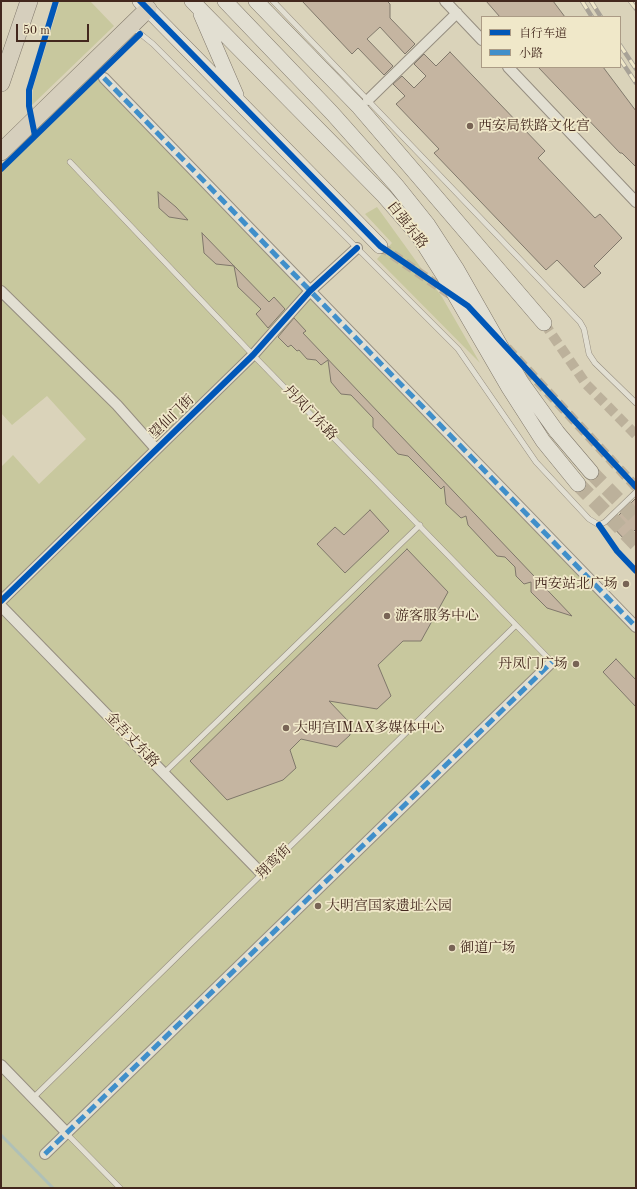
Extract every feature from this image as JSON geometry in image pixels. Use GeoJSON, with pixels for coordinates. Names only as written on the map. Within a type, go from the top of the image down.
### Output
{"type":"FeatureCollection","features":[{"type":"Feature","properties":{"kind":"main road"},"geometry":{"type":"LineString","coordinates":[[1,83],[29,1]]}},
{"type":"Feature","properties":{"kind":"main road","name":"自强东路"},"geometry":{"type":"LineString","coordinates":[[225,1],[332,113],[396,185],[428,225],[456,268],[521,382],[557,432],[591,472]]}},
{"type":"Feature","properties":{"kind":"main road"},"geometry":{"type":"LineString","coordinates":[[256,1],[359,107],[544,323]]}},
{"type":"Feature","properties":{"kind":"main road"},"geometry":{"type":"LineString","coordinates":[[195,3],[240,104]]}},
{"type":"Feature","properties":{"kind":"main road","name":"自强东路"},"geometry":{"type":"LineString","coordinates":[[195,3],[384,196],[418,235],[444,276],[508,388],[543,441],[578,484]]}},
{"type":"Feature","properties":{"kind":"main road"},"geometry":{"type":"LineString","coordinates":[[1,152],[131,26],[144,5],[380,246]]}},
{"type":"Feature","properties":{"kind":"street"},"geometry":{"type":"LineString","coordinates":[[445,1],[481,39]]}},
{"type":"Feature","properties":{"kind":"street"},"geometry":{"type":"LineString","coordinates":[[368,100],[457,13]]}},
{"type":"Feature","properties":{"kind":"street"},"geometry":{"type":"LineString","coordinates":[[509,68],[636,202]]}},
{"type":"Feature","properties":{"kind":"street"},"geometry":{"type":"LineString","coordinates":[[104,78],[636,627]]}},
{"type":"Feature","properties":{"kind":"street","name":"望仙门街"},"geometry":{"type":"LineString","coordinates":[[1,600],[253,355],[310,291],[357,248]]}},
{"type":"Feature","properties":{"kind":"street"},"geometry":{"type":"LineString","coordinates":[[1,291],[117,405],[156,449]]}},
{"type":"Feature","properties":{"kind":"street","name":"金吾丈东路"},"geometry":{"type":"LineString","coordinates":[[1,606],[262,874]]}},
{"type":"Feature","properties":{"kind":"street"},"geometry":{"type":"LineString","coordinates":[[45,1154],[552,662]]}},
{"type":"Feature","properties":{"kind":"street"},"geometry":{"type":"LineString","coordinates":[[1,1065],[66,1132]]}},
{"type":"Feature","properties":{"kind":"lane"},"geometry":{"type":"LineString","coordinates":[[273,1],[580,322],[584,329],[585,344],[595,363],[636,403]]}},
{"type":"Feature","properties":{"kind":"lane"},"geometry":{"type":"LineString","coordinates":[[131,26],[152,44],[458,349],[536,462],[590,519],[599,525],[605,522],[636,492]]}},
{"type":"Feature","properties":{"kind":"lane","name":"丹凤门东路"},"geometry":{"type":"LineString","coordinates":[[70,162],[253,355],[552,662]]}},
{"type":"Feature","properties":{"kind":"lane"},"geometry":{"type":"LineString","coordinates":[[164,773],[420,525]]}},
{"type":"Feature","properties":{"kind":"lane","name":"翔鸾街"},"geometry":{"type":"LineString","coordinates":[[33,1098],[516,625]]}},
{"type":"Feature","properties":{"kind":"lane"},"geometry":{"type":"LineString","coordinates":[[66,1132],[120,1188]]}},
{"type":"Feature","properties":{"kind":"green space"},"geometry":{"type":"Polygon","coordinates":[[[60,1],[90,1],[114,26],[32,105],[33,88],[60,1]]]}},
{"type":"Feature","properties":{"kind":"green space","name":"大明宫国家遗址公园"},"geometry":{"type":"Polygon","coordinates":[[[100,67],[636,623],[636,1188],[1,1188],[1,467],[13,455],[39,484],[86,439],[47,396],[12,425],[1,413],[1,165],[100,67]]]}},
{"type":"Feature","properties":{"kind":"green space"},"geometry":{"type":"Polygon","coordinates":[[[377,207],[442,297],[480,363],[377,259],[392,243],[365,214],[377,207]]]}},
{"type":"Feature","properties":{"kind":"building"},"geometry":{"type":"Polygon","coordinates":[[[302,1],[387,1],[390,4],[390,18],[415,44],[405,54],[380,27],[367,39],[393,66],[384,75],[358,48],[352,54],[302,1]]]}},
{"type":"Feature","properties":{"kind":"building"},"geometry":{"type":"Polygon","coordinates":[[[486,1],[553,1],[564,16],[499,16],[486,1]]]}},
{"type":"Feature","properties":{"kind":"building","name":"西安局铁路文化宫"},"geometry":{"type":"Polygon","coordinates":[[[450,52],[545,151],[538,158],[595,218],[600,214],[622,238],[594,266],[601,273],[584,288],[557,260],[546,270],[434,153],[439,149],[396,104],[405,96],[393,84],[402,76],[414,88],[426,76],[414,64],[424,54],[436,66],[450,52]]]}},
{"type":"Feature","properties":{"kind":"building"},"geometry":{"type":"Polygon","coordinates":[[[539,68],[604,68],[636,111],[636,167],[622,153],[620,153],[539,68]]]}},
{"type":"Feature","properties":{"kind":"building"},"geometry":{"type":"Polygon","coordinates":[[[158,192],[176,207],[188,220],[169,217],[159,208],[158,192]]]}},
{"type":"Feature","properties":{"kind":"building"},"geometry":{"type":"Polygon","coordinates":[[[202,233],[234,266],[216,264],[204,253],[202,233]]]}},
{"type":"Feature","properties":{"kind":"building"},"geometry":{"type":"Polygon","coordinates":[[[234,266],[269,302],[274,297],[285,309],[268,328],[256,314],[261,309],[238,287],[234,266]]]}},
{"type":"Feature","properties":{"kind":"building"},"geometry":{"type":"Polygon","coordinates":[[[294,318],[306,331],[303,333],[572,616],[547,608],[531,592],[531,582],[524,584],[516,576],[515,567],[505,557],[497,556],[468,525],[466,516],[461,518],[446,504],[444,486],[441,489],[408,456],[398,454],[373,427],[373,418],[351,395],[341,394],[331,382],[328,360],[321,365],[316,360],[307,359],[299,350],[297,351],[291,345],[288,347],[278,337],[294,318]]]}},
{"type":"Feature","properties":{"kind":"building"},"geometry":{"type":"Polygon","coordinates":[[[636,498],[636,529],[625,540],[610,524],[636,498]]]}},
{"type":"Feature","properties":{"kind":"building"},"geometry":{"type":"Polygon","coordinates":[[[370,510],[389,531],[345,573],[317,544],[335,527],[344,535],[370,510]]]}},
{"type":"Feature","properties":{"kind":"building"},"geometry":{"type":"Polygon","coordinates":[[[407,549],[448,592],[421,641],[403,641],[378,665],[391,696],[377,709],[329,701],[349,722],[350,735],[337,747],[301,739],[290,750],[296,768],[283,780],[227,800],[190,761],[407,549]]]}},
{"type":"Feature","properties":{"kind":"building"},"geometry":{"type":"Polygon","coordinates":[[[616,659],[636,680],[636,707],[603,672],[616,659]]]}},
{"type":"Feature","properties":{"kind":"waterway"},"geometry":{"type":"LineString","coordinates":[[1,1135],[53,1188]]}},
{"type":"Feature","properties":{"kind":"tunnel"},"geometry":{"type":"LineString","coordinates":[[380,246],[454,297]]}},
{"type":"Feature","properties":{"kind":"tunnel"},"geometry":{"type":"LineString","coordinates":[[544,323],[586,384],[636,435]]}},
{"type":"Feature","properties":{"kind":"tunnel"},"geometry":{"type":"LineString","coordinates":[[507,348],[636,487]]}},
{"type":"Feature","properties":{"kind":"tunnel"},"geometry":{"type":"LineString","coordinates":[[591,472],[636,518]]}},
{"type":"Feature","properties":{"kind":"tunnel"},"geometry":{"type":"LineString","coordinates":[[578,484],[636,544]]}},
{"type":"Feature","properties":{"kind":"railway"},"geometry":{"type":"LineString","coordinates":[[582,1],[591,16]]}},
{"type":"Feature","properties":{"kind":"railway"},"geometry":{"type":"LineString","coordinates":[[591,1],[600,16]]}},
{"type":"Feature","properties":{"kind":"railway"},"geometry":{"type":"LineString","coordinates":[[630,1],[636,9]]}},
{"type":"Feature","properties":{"kind":"railway"},"geometry":{"type":"LineString","coordinates":[[621,46],[636,69]]}},
{"type":"Feature","properties":{"kind":"railway"},"geometry":{"type":"LineString","coordinates":[[621,60],[636,83]]}},
{"type":"Feature","properties":{"kind":"marked path"},"geometry":{"type":"LineString","coordinates":[[104,78],[636,627]]}},
{"type":"Feature","properties":{"kind":"marked path"},"geometry":{"type":"LineString","coordinates":[[45,1154],[552,662]]}},
{"type":"Feature","properties":{"kind":"cycle path"},"geometry":{"type":"LineString","coordinates":[[35,136],[29,106],[29,90],[56,1]]}},
{"type":"Feature","properties":{"kind":"cycle path"},"geometry":{"type":"LineString","coordinates":[[140,1],[380,246],[468,306],[636,487]]}},
{"type":"Feature","properties":{"kind":"cycle path"},"geometry":{"type":"LineString","coordinates":[[1,169],[140,34]]}},
{"type":"Feature","properties":{"kind":"cycle path"},"geometry":{"type":"LineString","coordinates":[[1,601],[253,355],[310,291],[357,248]]}},
{"type":"Feature","properties":{"kind":"cycle path"},"geometry":{"type":"LineString","coordinates":[[599,525],[617,551],[636,571]]}},
{"type":"Feature","properties":{"kind":"place","name":"西安局铁路文化宫"},"geometry":{"type":"Point","coordinates":[470,126]}},
{"type":"Feature","properties":{"kind":"place","name":"西安站北广场"},"geometry":{"type":"Point","coordinates":[626,584]}},
{"type":"Feature","properties":{"kind":"place","name":"游客服务中心"},"geometry":{"type":"Point","coordinates":[387,616]}},
{"type":"Feature","properties":{"kind":"place","name":"丹凤门广场"},"geometry":{"type":"Point","coordinates":[576,664]}},
{"type":"Feature","properties":{"kind":"place","name":"大明宫IMAX多媒体中心"},"geometry":{"type":"Point","coordinates":[286,728]}},
{"type":"Feature","properties":{"kind":"place","name":"大明宫国家遗址公园"},"geometry":{"type":"Point","coordinates":[318,906]}},
{"type":"Feature","properties":{"kind":"place","name":"御道广场"},"geometry":{"type":"Point","coordinates":[452,948]}}]}
